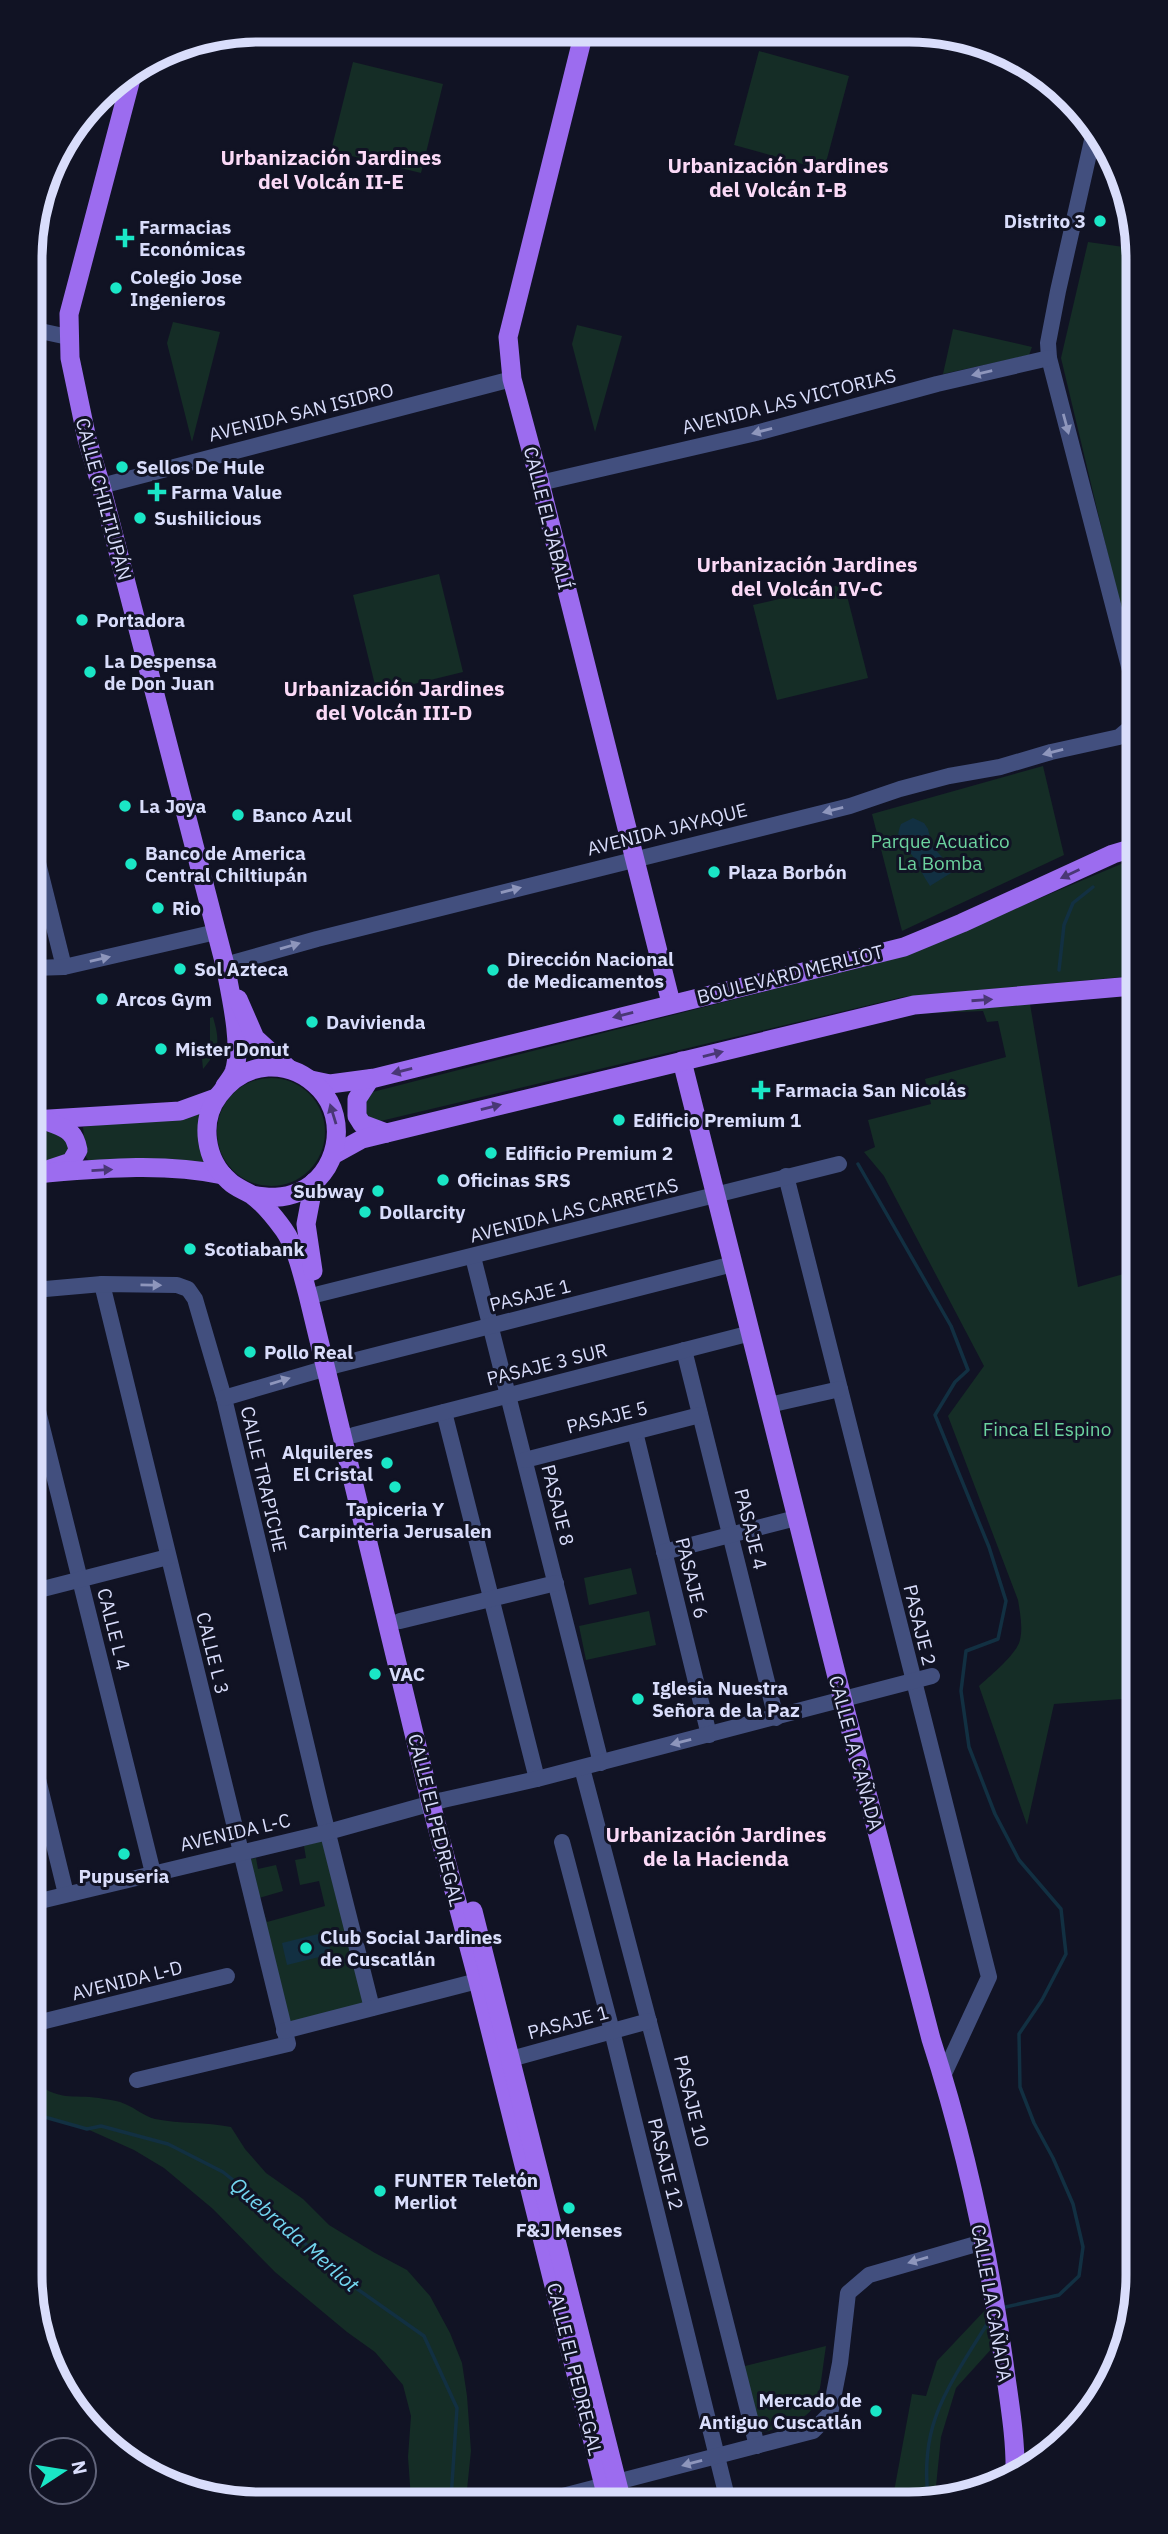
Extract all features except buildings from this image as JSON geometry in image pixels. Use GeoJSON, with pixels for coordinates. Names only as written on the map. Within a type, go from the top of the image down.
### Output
{"type":"FeatureCollection","features":[{"type":"Feature","properties":{"kind":"main road","name":"CALLE EL JABALÍ"},"geometry":{"type":"LineString","coordinates":[[582,42],[508,337],[512,379],[671,1003]]}},
{"type":"Feature","properties":{"kind":"main road","name":"CALLE CHILTIUPÁN"},"geometry":{"type":"LineString","coordinates":[[129,85],[69,314],[70,358],[87,439],[225,965],[236,1046],[225,1086]]}},
{"type":"Feature","properties":{"kind":"main road","name":"BOULEVARD MERLIOT"},"geometry":{"type":"LineString","coordinates":[[311,1080],[330,1084],[370,1079],[904,947],[1126,850]]}},
{"type":"Feature","properties":{"kind":"main road","name":"CALLE CHILTIUPÁN"},"geometry":{"type":"LineString","coordinates":[[225,965],[255,1038],[290,1069]]}},
{"type":"Feature","properties":{"kind":"main road"},"geometry":{"type":"LineString","coordinates":[[333,1155],[362,1139],[914,1005],[1126,987]]}},
{"type":"Feature","properties":{"kind":"main road","name":"CALLE LA CAÑADA"},"geometry":{"type":"LineString","coordinates":[[682,1061],[842,1701],[943,2076],[983,2242],[997,2309],[1016,2447],[1015,2464]]}},
{"type":"Feature","properties":{"kind":"main road"},"geometry":{"type":"LineString","coordinates":[[42,1120],[180,1111],[235,1078],[261,1067],[290,1069],[311,1080],[327,1098],[336,1122],[337,1138],[333,1155],[314,1182],[300,1192],[268,1198],[241,1190],[223,1175],[209,1152],[207,1138],[210,1111],[225,1086]]}},
{"type":"Feature","properties":{"kind":"main road"},"geometry":{"type":"LineString","coordinates":[[370,1079],[357,1099],[356,1116],[362,1124],[386,1133]]}},
{"type":"Feature","properties":{"kind":"main road"},"geometry":{"type":"LineString","coordinates":[[42,1121],[69,1130],[76,1137],[78,1150],[71,1162],[42,1172]]}},
{"type":"Feature","properties":{"kind":"main road"},"geometry":{"type":"LineString","coordinates":[[42,1174],[164,1167],[195,1169],[223,1175]]}},
{"type":"Feature","properties":{"kind":"main road","name":"CALLE EL PEDREGAL"},"geometry":{"type":"LineString","coordinates":[[314,1182],[306,1224],[308,1250],[319,1294],[331,1366],[437,1802],[485,1979],[613,2491]]}},
{"type":"Feature","properties":{"kind":"main road","name":"CALLE EL PEDREGAL"},"geometry":{"type":"LineString","coordinates":[[252,1195],[285,1232],[295,1249],[354,1435],[400,1621],[437,1802]]}},
{"type":"Feature","properties":{"kind":"main road","name":"CALLE LA CAÑADA"},"geometry":{"type":"LineString","coordinates":[[1016,2447],[1021,2460]]}},
{"type":"Feature","properties":{"kind":"street"},"geometry":{"type":"LineString","coordinates":[[1092,142],[1058,291],[1048,343],[1049,358],[1126,655]]}},
{"type":"Feature","properties":{"kind":"street"},"geometry":{"type":"LineString","coordinates":[[42,331],[68,337]]}},
{"type":"Feature","properties":{"kind":"street","name":"AVENIDA LAS VICTORIAS"},"geometry":{"type":"LineString","coordinates":[[540,483],[756,433],[937,384],[1049,358]]}},
{"type":"Feature","properties":{"kind":"street","name":"AVENIDA SAN ISIDRO"},"geometry":{"type":"LineString","coordinates":[[101,486],[512,379]]}},
{"type":"Feature","properties":{"kind":"street","name":"AVENIDA JAYAQUE"},"geometry":{"type":"LineString","coordinates":[[225,965],[635,858],[838,809],[949,776],[1000,767],[1119,737],[1126,731]]}},
{"type":"Feature","properties":{"kind":"street"},"geometry":{"type":"LineString","coordinates":[[42,879],[64,967]]}},
{"type":"Feature","properties":{"kind":"street"},"geometry":{"type":"LineString","coordinates":[[42,968],[64,967],[216,932]]}},
{"type":"Feature","properties":{"kind":"street","name":"AVENIDA LAS CARRETAS"},"geometry":{"type":"LineString","coordinates":[[319,1294],[839,1164]]}},
{"type":"Feature","properties":{"kind":"street","name":"PASAJE 2"},"geometry":{"type":"LineString","coordinates":[[786,1176],[989,1977],[943,2076]]}},
{"type":"Feature","properties":{"kind":"street","name":"PASAJE 8"},"geometry":{"type":"LineString","coordinates":[[473,1257],[601,1763]]}},
{"type":"Feature","properties":{"kind":"street","name":"PASAJE 1"},"geometry":{"type":"LineString","coordinates":[[224,1398],[331,1366],[733,1264]]}},
{"type":"Feature","properties":{"kind":"street","name":"CALLE TRAPICHE"},"geometry":{"type":"LineString","coordinates":[[42,1289],[102,1284],[177,1285],[188,1289],[195,1299],[224,1398],[372,2008]]}},
{"type":"Feature","properties":{"kind":"street","name":"CALLE L 3"},"geometry":{"type":"LineString","coordinates":[[102,1284],[284,2031]]}},
{"type":"Feature","properties":{"kind":"street","name":"PASAJE 3 SUR"},"geometry":{"type":"LineString","coordinates":[[354,1435],[751,1333]]}},
{"type":"Feature","properties":{"kind":"street","name":"PASAJE 4"},"geometry":{"type":"LineString","coordinates":[[684,1350],[776,1718]]}},
{"type":"Feature","properties":{"kind":"street"},"geometry":{"type":"LineString","coordinates":[[769,1405],[840,1389]]}},
{"type":"Feature","properties":{"kind":"street"},"geometry":{"type":"LineString","coordinates":[[444,1412],[537,1779]]}},
{"type":"Feature","properties":{"kind":"street","name":"PASAJE 5"},"geometry":{"type":"LineString","coordinates":[[525,1460],[701,1415]]}},
{"type":"Feature","properties":{"kind":"street","name":"CALLE L 4"},"geometry":{"type":"LineString","coordinates":[[42,1427],[153,1873]]}},
{"type":"Feature","properties":{"kind":"street","name":"PASAJE 6"},"geometry":{"type":"LineString","coordinates":[[635,1432],[709,1735]]}},
{"type":"Feature","properties":{"kind":"street"},"geometry":{"type":"LineString","coordinates":[[664,1552],[796,1518]]}},
{"type":"Feature","properties":{"kind":"street"},"geometry":{"type":"LineString","coordinates":[[42,1589],[168,1557]]}},
{"type":"Feature","properties":{"kind":"street"},"geometry":{"type":"LineString","coordinates":[[400,1621],[556,1583]]}},
{"type":"Feature","properties":{"kind":"street","name":"AVENIDA L-C"},"geometry":{"type":"LineString","coordinates":[[42,1900],[582,1768],[932,1676]]}},
{"type":"Feature","properties":{"kind":"street","name":"PASAJE 10"},"geometry":{"type":"LineString","coordinates":[[582,1768],[757,2446]]}},
{"type":"Feature","properties":{"kind":"street"},"geometry":{"type":"LineString","coordinates":[[42,1796],[66,1894]]}},
{"type":"Feature","properties":{"kind":"street","name":"PASAJE 12"},"geometry":{"type":"LineString","coordinates":[[562,1842],[612,2031],[726,2492]]}},
{"type":"Feature","properties":{"kind":"street","name":"AVENIDA L-D"},"geometry":{"type":"LineString","coordinates":[[42,2023],[227,1976]]}},
{"type":"Feature","properties":{"kind":"street"},"geometry":{"type":"LineString","coordinates":[[137,2080],[288,2044],[284,2031],[485,1979]]}},
{"type":"Feature","properties":{"kind":"street","name":"PASAJE 1"},"geometry":{"type":"LineString","coordinates":[[504,2061],[649,2021]]}},
{"type":"Feature","properties":{"kind":"street"},"geometry":{"type":"LineString","coordinates":[[613,2491],[716,2456],[813,2431],[830,2414],[840,2363],[848,2293],[869,2274],[983,2242]]}},
{"type":"Feature","properties":{"kind":"green space"},"geometry":{"type":"Polygon","coordinates":[[[759,51],[849,76],[824,170],[734,145],[759,51]]]}},
{"type":"Feature","properties":{"kind":"green space"},"geometry":{"type":"Polygon","coordinates":[[[353,62],[443,84],[421,173],[331,151],[353,62]]]}},
{"type":"Feature","properties":{"kind":"green space"},"geometry":{"type":"Polygon","coordinates":[[[1088,242],[1125,247],[1126,631],[1061,358],[1088,242]]]}},
{"type":"Feature","properties":{"kind":"green space"},"geometry":{"type":"Polygon","coordinates":[[[173,322],[220,332],[192,442],[167,343],[173,322]]]}},
{"type":"Feature","properties":{"kind":"green space"},"geometry":{"type":"Polygon","coordinates":[[[577,325],[622,336],[595,432],[572,344],[577,325]]]}},
{"type":"Feature","properties":{"kind":"green space"},"geometry":{"type":"Polygon","coordinates":[[[953,329],[1032,347],[1029,355],[943,374],[953,329]]]}},
{"type":"Feature","properties":{"kind":"green space"},"geometry":{"type":"Polygon","coordinates":[[[439,574],[463,672],[377,693],[353,595],[439,574]]]}},
{"type":"Feature","properties":{"kind":"green space"},"geometry":{"type":"Polygon","coordinates":[[[844,584],[868,678],[777,700],[753,605],[844,584]]]}},
{"type":"Feature","properties":{"kind":"green space","name":"Parque Acuatico La Bomba"},"geometry":{"type":"Polygon","coordinates":[[[1043,766],[1064,855],[902,931],[872,814],[1043,766]]]}},
{"type":"Feature","properties":{"kind":"green space"},"geometry":{"type":"Polygon","coordinates":[[[1126,862],[1126,977],[903,997],[368,1124],[361,1095],[900,957],[1126,862]]]}},
{"type":"Feature","properties":{"kind":"green space","name":"Finca El Espino"},"geometry":{"type":"Polygon","coordinates":[[[1030,1004],[1078,1287],[1126,1273],[1126,1699],[1054,1704],[1027,1825],[979,1686],[1018,1646],[1021,1620],[1018,1600],[948,1416],[984,1366],[884,1176],[864,1152],[875,1147],[868,1120],[931,1104],[925,1079],[1006,1057],[998,1021],[987,1022],[983,1011],[912,1014],[1030,1004]]]}},
{"type":"Feature","properties":{"kind":"green space"},"geometry":{"type":"Polygon","coordinates":[[[213,1017],[217,1045],[213,1056],[203,1069],[202,1059],[210,1057],[210,1018],[213,1017]]]}},
{"type":"Feature","properties":{"kind":"green space"},"geometry":{"type":"Polygon","coordinates":[[[271,1078],[292,1082],[309,1094],[321,1111],[325,1132],[321,1153],[309,1170],[292,1182],[271,1186],[250,1182],[233,1170],[221,1153],[217,1132],[221,1111],[233,1094],[250,1082],[271,1078]]]}},
{"type":"Feature","properties":{"kind":"green space"},"geometry":{"type":"Polygon","coordinates":[[[202,1111],[213,1168],[91,1164],[86,1157],[83,1127],[202,1111]]]}},
{"type":"Feature","properties":{"kind":"green space"},"geometry":{"type":"Polygon","coordinates":[[[56,1128],[72,1134],[65,1162],[42,1163],[42,1129],[56,1128]]]}},
{"type":"Feature","properties":{"kind":"green space"},"geometry":{"type":"Polygon","coordinates":[[[631,1568],[637,1594],[589,1605],[584,1578],[631,1568]]]}},
{"type":"Feature","properties":{"kind":"green space"},"geometry":{"type":"Polygon","coordinates":[[[649,1611],[656,1645],[586,1660],[579,1626],[649,1611]]]}},
{"type":"Feature","properties":{"kind":"green space","name":"Club Social Jardines de Cuscatlán"},"geometry":{"type":"Polygon","coordinates":[[[325,1840],[366,2004],[288,2024],[246,1860],[256,1858],[258,1869],[276,1865],[283,1891],[259,1898],[267,1922],[325,1906],[319,1881],[300,1885],[295,1860],[306,1858],[304,1846],[325,1840]]]}},
{"type":"Feature","properties":{"kind":"green space"},"geometry":{"type":"Polygon","coordinates":[[[42,2086],[62,2095],[120,2102],[155,2119],[231,2127],[245,2149],[266,2173],[303,2199],[329,2225],[407,2270],[430,2296],[450,2333],[462,2363],[471,2451],[467,2492],[410,2492],[408,2457],[411,2416],[403,2385],[375,2352],[275,2272],[213,2209],[164,2168],[134,2150],[87,2129],[42,2116],[42,2086]]]}},
{"type":"Feature","properties":{"kind":"green space"},"geometry":{"type":"Polygon","coordinates":[[[989,2306],[994,2346],[956,2388],[941,2437],[936,2490],[894,2492],[912,2394],[926,2396],[937,2361],[989,2306]]]}},
{"type":"Feature","properties":{"kind":"green space"},"geometry":{"type":"Polygon","coordinates":[[[826,2346],[821,2384],[813,2407],[795,2421],[758,2434],[741,2367],[826,2346]]]}},
{"type":"Feature","properties":{"kind":"water"},"geometry":{"type":"Polygon","coordinates":[[[913,818],[924,823],[932,846],[951,873],[930,886],[898,837],[901,824],[913,818]]]}},
{"type":"Feature","properties":{"kind":"water","name":"Club Social Jardines de Cuscatlán"},"geometry":{"type":"Polygon","coordinates":[[[326,1932],[331,1954],[287,1965],[282,1943],[326,1932]]]}},
{"type":"Feature","properties":{"kind":"waterway"},"geometry":{"type":"LineString","coordinates":[[1059,970],[1064,925],[1073,903],[1093,887]]}},
{"type":"Feature","properties":{"kind":"waterway"},"geometry":{"type":"LineString","coordinates":[[858,1164],[951,1326],[968,1370],[955,1382],[935,1415],[989,1547],[1006,1601],[998,1639],[966,1651],[961,1691],[969,1747],[995,1814],[1019,1860],[1061,1909],[1066,1954],[1042,2000],[1019,2034],[1020,2087],[1034,2123],[1073,2204],[1083,2247],[1079,2276],[1059,2295],[1001,2308]]}},
{"type":"Feature","properties":{"kind":"waterway","name":"Quebrada Merliot"},"geometry":{"type":"LineString","coordinates":[[42,2116],[87,2129],[101,2126],[168,2144],[223,2172],[273,2212],[336,2274],[424,2336],[457,2408],[451,2492]]}},
{"type":"Feature","properties":{"kind":"waterway"},"geometry":{"type":"LineString","coordinates":[[928,2491],[928,2456],[936,2416],[953,2380],[989,2321]]}},
{"type":"Feature","properties":{"kind":"place","name":"Distrito 3"},"geometry":{"type":"Point","coordinates":[1100,221]}},
{"type":"Feature","properties":{"kind":"place","name":"Farmacias Económicas"},"geometry":{"type":"Point","coordinates":[125,238]}},
{"type":"Feature","properties":{"kind":"place","name":"Colegio Jose Ingenieros"},"geometry":{"type":"Point","coordinates":[116,288]}},
{"type":"Feature","properties":{"kind":"place","name":"Sellos De Hule"},"geometry":{"type":"Point","coordinates":[122,467]}},
{"type":"Feature","properties":{"kind":"place","name":"Farma Value"},"geometry":{"type":"Point","coordinates":[157,492]}},
{"type":"Feature","properties":{"kind":"place","name":"Sushilicious"},"geometry":{"type":"Point","coordinates":[140,518]}},
{"type":"Feature","properties":{"kind":"place","name":"Portadora"},"geometry":{"type":"Point","coordinates":[82,620]}},
{"type":"Feature","properties":{"kind":"place","name":"La Despensa de Don Juan"},"geometry":{"type":"Point","coordinates":[90,672]}},
{"type":"Feature","properties":{"kind":"place","name":"La Joya"},"geometry":{"type":"Point","coordinates":[125,806]}},
{"type":"Feature","properties":{"kind":"place","name":"Banco Azul"},"geometry":{"type":"Point","coordinates":[238,815]}},
{"type":"Feature","properties":{"kind":"place","name":"Banco de America Central Chiltiupán"},"geometry":{"type":"Point","coordinates":[131,864]}},
{"type":"Feature","properties":{"kind":"place","name":"Plaza Borbón"},"geometry":{"type":"Point","coordinates":[714,872]}},
{"type":"Feature","properties":{"kind":"place","name":"Rio"},"geometry":{"type":"Point","coordinates":[158,908]}},
{"type":"Feature","properties":{"kind":"place","name":"Sol Azteca"},"geometry":{"type":"Point","coordinates":[180,969]}},
{"type":"Feature","properties":{"kind":"place","name":"Dirección Nacional de Medicamentos"},"geometry":{"type":"Point","coordinates":[493,970]}},
{"type":"Feature","properties":{"kind":"place","name":"Arcos Gym"},"geometry":{"type":"Point","coordinates":[102,999]}},
{"type":"Feature","properties":{"kind":"place","name":"Davivienda"},"geometry":{"type":"Point","coordinates":[312,1022]}},
{"type":"Feature","properties":{"kind":"place","name":"Mister Donut"},"geometry":{"type":"Point","coordinates":[161,1049]}},
{"type":"Feature","properties":{"kind":"place","name":"Farmacia San Nicolás"},"geometry":{"type":"Point","coordinates":[761,1090]}},
{"type":"Feature","properties":{"kind":"place","name":"Edificio Premium 1"},"geometry":{"type":"Point","coordinates":[619,1120]}},
{"type":"Feature","properties":{"kind":"place","name":"Edificio Premium 2"},"geometry":{"type":"Point","coordinates":[491,1153]}},
{"type":"Feature","properties":{"kind":"place","name":"Oficinas SRS"},"geometry":{"type":"Point","coordinates":[443,1180]}},
{"type":"Feature","properties":{"kind":"place","name":"Subway"},"geometry":{"type":"Point","coordinates":[378,1191]}},
{"type":"Feature","properties":{"kind":"place","name":"Dollarcity"},"geometry":{"type":"Point","coordinates":[365,1212]}},
{"type":"Feature","properties":{"kind":"place","name":"Scotiabank"},"geometry":{"type":"Point","coordinates":[190,1249]}},
{"type":"Feature","properties":{"kind":"place","name":"Pollo Real"},"geometry":{"type":"Point","coordinates":[250,1352]}},
{"type":"Feature","properties":{"kind":"place","name":"Alquileres El Cristal"},"geometry":{"type":"Point","coordinates":[387,1463]}},
{"type":"Feature","properties":{"kind":"place","name":"Tapiceria Y Carpinteria Jerusalen"},"geometry":{"type":"Point","coordinates":[395,1487]}},
{"type":"Feature","properties":{"kind":"place","name":"VAC"},"geometry":{"type":"Point","coordinates":[375,1674]}},
{"type":"Feature","properties":{"kind":"place","name":"Iglesia Nuestra Señora de la Paz"},"geometry":{"type":"Point","coordinates":[638,1699]}},
{"type":"Feature","properties":{"kind":"place","name":"Pupuseria"},"geometry":{"type":"Point","coordinates":[124,1854]}},
{"type":"Feature","properties":{"kind":"place","name":"Club Social Jardines de Cuscatlán"},"geometry":{"type":"Point","coordinates":[306,1948]}},
{"type":"Feature","properties":{"kind":"place","name":"FUNTER Teletón Merliot"},"geometry":{"type":"Point","coordinates":[380,2191]}},
{"type":"Feature","properties":{"kind":"place","name":"F&J Menses"},"geometry":{"type":"Point","coordinates":[569,2208]}},
{"type":"Feature","properties":{"kind":"place","name":"Mercado de Antiguo Cuscatlán"},"geometry":{"type":"Point","coordinates":[876,2411]}},
{"type":"Feature","properties":{"kind":"district","name":"Urbanización Jardines del Volcán II-E"},"geometry":{"type":"Point","coordinates":[331,169]}},
{"type":"Feature","properties":{"kind":"district","name":"Urbanización Jardines del Volcán I-B"},"geometry":{"type":"Point","coordinates":[778,177]}},
{"type":"Feature","properties":{"kind":"district","name":"Urbanización Jardines del Volcán IV-C"},"geometry":{"type":"Point","coordinates":[807,576]}},
{"type":"Feature","properties":{"kind":"district","name":"Urbanización Jardines del Volcán III-D"},"geometry":{"type":"Point","coordinates":[394,700]}},
{"type":"Feature","properties":{"kind":"district","name":"Urbanización Jardines de la Hacienda"},"geometry":{"type":"Point","coordinates":[716,1846]}}]}
